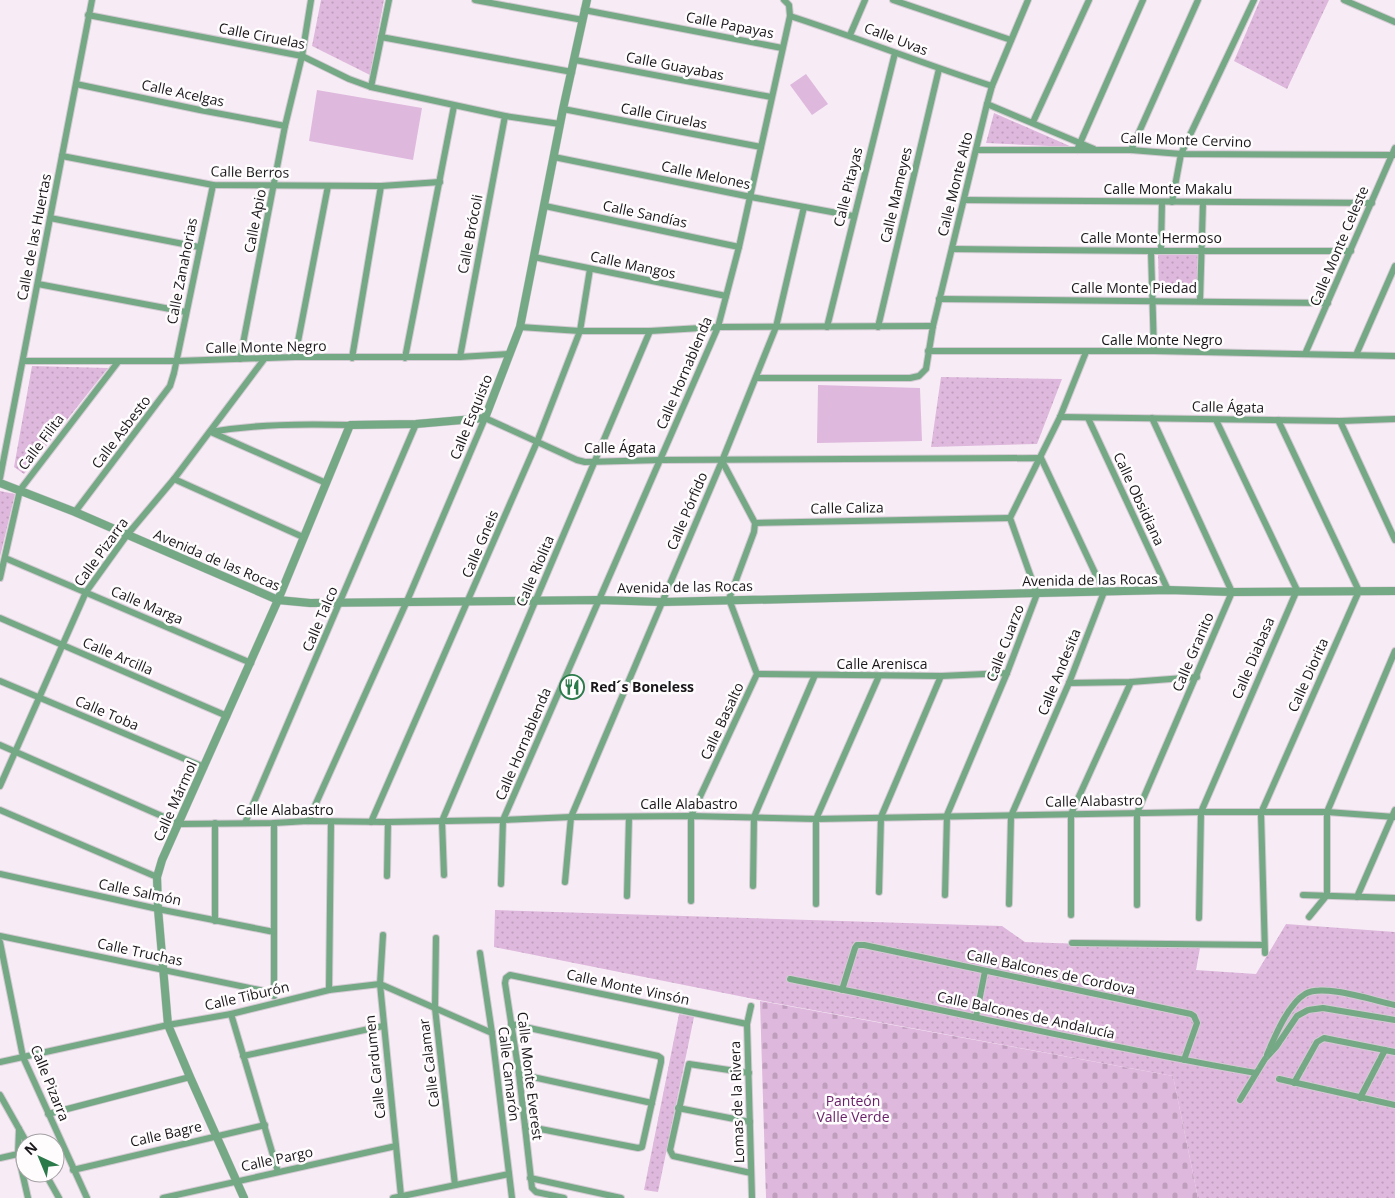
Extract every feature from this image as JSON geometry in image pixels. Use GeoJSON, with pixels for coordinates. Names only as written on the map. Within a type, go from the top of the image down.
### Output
{"type":"FeatureCollection","features":[{"type":"Feature","properties":{"kind":"street","name":"Calle de las Huertas"},"geometry":{"type":"LineString","coordinates":[[0,478],[92,0]]}},
{"type":"Feature","properties":{"kind":"street","name":"Calle Apio"},"geometry":{"type":"LineString","coordinates":[[240,359],[286,126],[302,56],[311,0]]}},
{"type":"Feature","properties":{"kind":"street"},"geometry":{"type":"LineString","coordinates":[[371,87],[389,0]]}},
{"type":"Feature","properties":{"kind":"street"},"geometry":{"type":"LineString","coordinates":[[475,0],[582,20]]}},
{"type":"Feature","properties":{"kind":"street","name":"Calle Esquisto"},"geometry":{"type":"LineString","coordinates":[[308,822],[407,601],[485,418],[520,327],[563,109],[587,0]]}},
{"type":"Feature","properties":{"kind":"street"},"geometry":{"type":"LineString","coordinates":[[784,0],[789,5],[790,16]]}},
{"type":"Feature","properties":{"kind":"street"},"geometry":{"type":"LineString","coordinates":[[850,36],[865,0]]}},
{"type":"Feature","properties":{"kind":"street"},"geometry":{"type":"LineString","coordinates":[[893,0],[1011,40]]}},
{"type":"Feature","properties":{"kind":"street","name":"Calle Monte Alto"},"geometry":{"type":"LineString","coordinates":[[756,378],[910,378],[919,376],[926,369],[933,326],[987,104],[992,86],[1028,0]]}},
{"type":"Feature","properties":{"kind":"street"},"geometry":{"type":"LineString","coordinates":[[1033,122],[1089,0]]}},
{"type":"Feature","properties":{"kind":"street"},"geometry":{"type":"LineString","coordinates":[[1077,150],[1143,0]]}},
{"type":"Feature","properties":{"kind":"street"},"geometry":{"type":"LineString","coordinates":[[1132,150],[1198,0]]}},
{"type":"Feature","properties":{"kind":"street"},"geometry":{"type":"LineString","coordinates":[[1172,202],[1181,154],[1254,0]]}},
{"type":"Feature","properties":{"kind":"street"},"geometry":{"type":"LineString","coordinates":[[1344,0],[1395,22]]}},
{"type":"Feature","properties":{"kind":"street","name":"Calle Papayas"},"geometry":{"type":"LineString","coordinates":[[584,10],[782,48]]}},
{"type":"Feature","properties":{"kind":"street","name":"Calle Ciruelas"},"geometry":{"type":"LineString","coordinates":[[88,15],[302,56],[349,79],[371,87],[505,116],[560,124]]}},
{"type":"Feature","properties":{"kind":"street","name":"Calle Uvas"},"geometry":{"type":"LineString","coordinates":[[790,16],[992,86]]}},
{"type":"Feature","properties":{"kind":"street","name":"Calle Hornablenda"},"geometry":{"type":"LineString","coordinates":[[504,820],[718,327],[751,198],[771,97],[790,16]]}},
{"type":"Feature","properties":{"kind":"street"},"geometry":{"type":"LineString","coordinates":[[381,37],[572,72]]}},
{"type":"Feature","properties":{"kind":"street","name":"Calle Pitayas"},"geometry":{"type":"LineString","coordinates":[[827,327],[853,216],[895,53]]}},
{"type":"Feature","properties":{"kind":"street","name":"Calle Guayabas"},"geometry":{"type":"LineString","coordinates":[[574,60],[771,97]]}},
{"type":"Feature","properties":{"kind":"street","name":"Calle Mameyes"},"geometry":{"type":"LineString","coordinates":[[878,327],[939,69]]}},
{"type":"Feature","properties":{"kind":"street","name":"Calle Acelgas"},"geometry":{"type":"LineString","coordinates":[[76,84],[286,126]]}},
{"type":"Feature","properties":{"kind":"street"},"geometry":{"type":"LineString","coordinates":[[987,104],[1096,150]]}},
{"type":"Feature","properties":{"kind":"street"},"geometry":{"type":"LineString","coordinates":[[405,358],[454,106]]}},
{"type":"Feature","properties":{"kind":"street","name":"Calle Ciruelas"},"geometry":{"type":"LineString","coordinates":[[563,109],[761,147]]}},
{"type":"Feature","properties":{"kind":"street","name":"Calle Brócoli"},"geometry":{"type":"LineString","coordinates":[[460,357],[505,116]]}},
{"type":"Feature","properties":{"kind":"street","name":"Calle Monte Cervino"},"geometry":{"type":"LineString","coordinates":[[976,150],[1132,150],[1181,154],[1394,153]]}},
{"type":"Feature","properties":{"kind":"street","name":"Calle Monte Celeste"},"geometry":{"type":"LineString","coordinates":[[1305,354],[1394,153]]}},
{"type":"Feature","properties":{"kind":"street","name":"Calle Berros"},"geometry":{"type":"LineString","coordinates":[[62,156],[213,185],[381,186],[440,182]]}},
{"type":"Feature","properties":{"kind":"street","name":"Calle Melones"},"geometry":{"type":"LineString","coordinates":[[554,158],[751,198],[853,216]]}},
{"type":"Feature","properties":{"kind":"street","name":"Calle Zanahorias"},"geometry":{"type":"LineString","coordinates":[[177,361],[213,185]]}},
{"type":"Feature","properties":{"kind":"street"},"geometry":{"type":"LineString","coordinates":[[294,358],[328,186]]}},
{"type":"Feature","properties":{"kind":"street"},"geometry":{"type":"LineString","coordinates":[[352,358],[381,186]]}},
{"type":"Feature","properties":{"kind":"street","name":"Calle Monte Makalu"},"geometry":{"type":"LineString","coordinates":[[964,200],[1372,203]]}},
{"type":"Feature","properties":{"kind":"street"},"geometry":{"type":"LineString","coordinates":[[1161,250],[1162,202]]}},
{"type":"Feature","properties":{"kind":"street"},"geometry":{"type":"LineString","coordinates":[[1200,301],[1203,202]]}},
{"type":"Feature","properties":{"kind":"street","name":"Calle Sandías"},"geometry":{"type":"LineString","coordinates":[[545,206],[739,247]]}},
{"type":"Feature","properties":{"kind":"street","name":"Calle Pórfido"},"geometry":{"type":"LineString","coordinates":[[565,882],[571,817],[722,461],[776,327],[804,207]]}},
{"type":"Feature","properties":{"kind":"street"},"geometry":{"type":"LineString","coordinates":[[50,218],[199,247]]}},
{"type":"Feature","properties":{"kind":"street","name":"Calle Monte Hermoso"},"geometry":{"type":"LineString","coordinates":[[952,249],[1351,251]]}},
{"type":"Feature","properties":{"kind":"street"},"geometry":{"type":"LineString","coordinates":[[1151,251],[1154,351]]}},
{"type":"Feature","properties":{"kind":"street","name":"Calle Mangos"},"geometry":{"type":"LineString","coordinates":[[534,257],[726,296]]}},
{"type":"Feature","properties":{"kind":"street"},"geometry":{"type":"LineString","coordinates":[[1356,355],[1395,266]]}},
{"type":"Feature","properties":{"kind":"street","name":"Calle Gneis"},"geometry":{"type":"LineString","coordinates":[[371,822],[537,442],[580,331],[590,269]]}},
{"type":"Feature","properties":{"kind":"street"},"geometry":{"type":"LineString","coordinates":[[38,284],[186,312]]}},
{"type":"Feature","properties":{"kind":"street","name":"Calle Monte Piedad"},"geometry":{"type":"LineString","coordinates":[[940,299],[1328,303]]}},
{"type":"Feature","properties":{"kind":"street"},"geometry":{"type":"LineString","coordinates":[[520,327],[580,331],[650,331],[718,327],[933,326]]}},
{"type":"Feature","properties":{"kind":"street","name":"Calle Riolita"},"geometry":{"type":"LineString","coordinates":[[442,821],[650,331]]}},
{"type":"Feature","properties":{"kind":"street","name":"Calle Monte Negro"},"geometry":{"type":"LineString","coordinates":[[928,351],[1154,351],[1395,356]]}},
{"type":"Feature","properties":{"kind":"street"},"geometry":{"type":"LineString","coordinates":[[1010,518],[1060,417],[1086,352]]}},
{"type":"Feature","properties":{"kind":"street","name":"Calle Monte Negro"},"geometry":{"type":"LineString","coordinates":[[23,361],[118,362],[265,358],[405,358],[509,354]]}},
{"type":"Feature","properties":{"kind":"street","name":"Calle Pizarra"},"geometry":{"type":"LineString","coordinates":[[0,786],[86,592],[127,535],[174,479],[265,358]]}},
{"type":"Feature","properties":{"kind":"street","name":"Calle Asbesto"},"geometry":{"type":"LineString","coordinates":[[75,512],[170,386],[177,361]]}},
{"type":"Feature","properties":{"kind":"street","name":"Calle Filita"},"geometry":{"type":"LineString","coordinates":[[0,578],[20,490],[118,362]]}},
{"type":"Feature","properties":{"kind":"street","name":"Calle Ágata"},"geometry":{"type":"LineString","coordinates":[[1060,417],[1340,421],[1395,419]]}},
{"type":"Feature","properties":{"kind":"street","name":"Calle Ágata"},"geometry":{"type":"LineString","coordinates":[[210,432],[238,427],[288,424],[350,426],[416,424],[485,418],[577,460],[595,462],[1040,458]]}},
{"type":"Feature","properties":{"kind":"street","name":"Calle Obsidiana"},"geometry":{"type":"LineString","coordinates":[[1088,418],[1168,590]]}},
{"type":"Feature","properties":{"kind":"street"},"geometry":{"type":"LineString","coordinates":[[1152,418],[1232,592]]}},
{"type":"Feature","properties":{"kind":"street"},"geometry":{"type":"LineString","coordinates":[[1216,420],[1297,590]]}},
{"type":"Feature","properties":{"kind":"street"},"geometry":{"type":"LineString","coordinates":[[1278,420],[1359,591]]}},
{"type":"Feature","properties":{"kind":"street"},"geometry":{"type":"LineString","coordinates":[[1340,421],[1395,540]]}},
{"type":"Feature","properties":{"kind":"street","name":"Calle Talco"},"geometry":{"type":"LineString","coordinates":[[245,823],[416,424]]}},
{"type":"Feature","properties":{"kind":"street","name":"Calle Mármol"},"geometry":{"type":"LineString","coordinates":[[244,1198],[168,1025],[157,878],[162,860],[180,824],[251,663],[350,426]]}},
{"type":"Feature","properties":{"kind":"street"},"geometry":{"type":"LineString","coordinates":[[210,432],[326,483]]}},
{"type":"Feature","properties":{"kind":"street"},"geometry":{"type":"LineString","coordinates":[[1040,458],[1104,592]]}},
{"type":"Feature","properties":{"kind":"street"},"geometry":{"type":"LineString","coordinates":[[722,461],[755,523],[754,532],[729,599]]}},
{"type":"Feature","properties":{"kind":"street"},"geometry":{"type":"LineString","coordinates":[[174,479],[303,537]]}},
{"type":"Feature","properties":{"kind":"street","name":"Avenida de las Rocas"},"geometry":{"type":"LineString","coordinates":[[0,483],[75,512],[278,600],[310,603],[599,600],[662,602],[1168,590],[1232,592],[1297,590],[1395,591]]}},
{"type":"Feature","properties":{"kind":"street","name":"Calle Caliza"},"geometry":{"type":"LineString","coordinates":[[755,523],[1010,518]]}},
{"type":"Feature","properties":{"kind":"street","name":"Calle Cuarzo"},"geometry":{"type":"LineString","coordinates":[[945,895],[947,815],[1007,673],[1037,594],[1010,518]]}},
{"type":"Feature","properties":{"kind":"street","name":"Calle Marga"},"geometry":{"type":"LineString","coordinates":[[5,558],[251,663]]}},
{"type":"Feature","properties":{"kind":"street","name":"Calle Diabasa"},"geometry":{"type":"LineString","coordinates":[[1199,918],[1201,812],[1297,590]]}},
{"type":"Feature","properties":{"kind":"street","name":"Calle Diorita"},"geometry":{"type":"LineString","coordinates":[[1265,953],[1261,813],[1359,591]]}},
{"type":"Feature","properties":{"kind":"street","name":"Calle Andesita"},"geometry":{"type":"LineString","coordinates":[[1009,904],[1011,816],[1069,682],[1104,592]]}},
{"type":"Feature","properties":{"kind":"street","name":"Calle Granito"},"geometry":{"type":"LineString","coordinates":[[1137,905],[1137,813],[1232,592]]}},
{"type":"Feature","properties":{"kind":"street","name":"Calle Basalto"},"geometry":{"type":"LineString","coordinates":[[691,816],[757,674],[729,599]]}},
{"type":"Feature","properties":{"kind":"street","name":"Calle Arcilla"},"geometry":{"type":"LineString","coordinates":[[0,618],[228,716]]}},
{"type":"Feature","properties":{"kind":"street"},"geometry":{"type":"LineString","coordinates":[[1309,917],[1327,895],[1327,812],[1395,651]]}},
{"type":"Feature","properties":{"kind":"street","name":"Calle Arenisca"},"geometry":{"type":"LineString","coordinates":[[757,674],[941,676],[1007,673]]}},
{"type":"Feature","properties":{"kind":"street"},"geometry":{"type":"LineString","coordinates":[[753,886],[754,816],[815,676]]}},
{"type":"Feature","properties":{"kind":"street"},"geometry":{"type":"LineString","coordinates":[[816,904],[816,819],[879,676]]}},
{"type":"Feature","properties":{"kind":"street"},"geometry":{"type":"LineString","coordinates":[[880,892],[881,817],[941,676]]}},
{"type":"Feature","properties":{"kind":"street"},"geometry":{"type":"LineString","coordinates":[[1069,682],[1131,682],[1197,677]]}},
{"type":"Feature","properties":{"kind":"street","name":"Calle Toba"},"geometry":{"type":"LineString","coordinates":[[0,680],[204,768]]}},
{"type":"Feature","properties":{"kind":"street"},"geometry":{"type":"LineString","coordinates":[[1071,915],[1071,814],[1131,682]]}},
{"type":"Feature","properties":{"kind":"street","name":"Calle Alabastro"},"geometry":{"type":"LineString","coordinates":[[0,745],[180,824],[691,816],[754,816],[816,819],[947,815],[1011,816],[1201,812],[1327,812],[1394,817]]}},
{"type":"Feature","properties":{"kind":"street"},"geometry":{"type":"LineString","coordinates":[[0,810],[157,878]]}},
{"type":"Feature","properties":{"kind":"street"},"geometry":{"type":"LineString","coordinates":[[1357,897],[1394,817],[1395,810]]}},
{"type":"Feature","properties":{"kind":"street"},"geometry":{"type":"LineString","coordinates":[[691,816],[691,901]]}},
{"type":"Feature","properties":{"kind":"street"},"geometry":{"type":"LineString","coordinates":[[627,896],[630,817]]}},
{"type":"Feature","properties":{"kind":"street"},"geometry":{"type":"LineString","coordinates":[[501,884],[504,820]]}},
{"type":"Feature","properties":{"kind":"street"},"geometry":{"type":"LineString","coordinates":[[442,821],[444,875]]}},
{"type":"Feature","properties":{"kind":"street"},"geometry":{"type":"LineString","coordinates":[[329,990],[331,822]]}},
{"type":"Feature","properties":{"kind":"street"},"geometry":{"type":"LineString","coordinates":[[387,876],[388,822]]}},
{"type":"Feature","properties":{"kind":"street"},"geometry":{"type":"LineString","coordinates":[[215,823],[215,921]]}},
{"type":"Feature","properties":{"kind":"street"},"geometry":{"type":"LineString","coordinates":[[274,824],[275,1002]]}},
{"type":"Feature","properties":{"kind":"street","name":"Calle Salmón"},"geometry":{"type":"LineString","coordinates":[[0,874],[158,909],[274,932]]}},
{"type":"Feature","properties":{"kind":"street"},"geometry":{"type":"LineString","coordinates":[[1303,896],[1327,895],[1395,898]]}},
{"type":"Feature","properties":{"kind":"street","name":"Calle Cardumen"},"geometry":{"type":"LineString","coordinates":[[382,935],[380,984],[383,1026],[401,1196]]}},
{"type":"Feature","properties":{"kind":"street","name":"Calle Truchas"},"geometry":{"type":"LineString","coordinates":[[0,936],[274,993]]}},
{"type":"Feature","properties":{"kind":"street","name":"Calle Calamar"},"geometry":{"type":"LineString","coordinates":[[436,938],[435,1008],[455,1185]]}},
{"type":"Feature","properties":{"kind":"street","name":"Calle Pizarra"},"geometry":{"type":"LineString","coordinates":[[0,942],[3,971],[23,1057],[87,1198]]}},
{"type":"Feature","properties":{"kind":"street"},"geometry":{"type":"LineString","coordinates":[[1072,943],[1264,945]]}},
{"type":"Feature","properties":{"kind":"street","name":"Calle Balcones de Cordova"},"geometry":{"type":"LineString","coordinates":[[842,990],[853,952],[857,945],[864,944],[1191,1014],[1197,1023],[1184,1060]]}},
{"type":"Feature","properties":{"kind":"street","name":"Calle Camarón"},"geometry":{"type":"LineString","coordinates":[[480,953],[492,1033],[512,1198]]}},
{"type":"Feature","properties":{"kind":"street"},"geometry":{"type":"LineString","coordinates":[[976,1017],[985,971]]}},
{"type":"Feature","properties":{"kind":"street","name":"Calle Monte Vinsón"},"geometry":{"type":"LineString","coordinates":[[506,978],[510,975],[747,1024]]}},
{"type":"Feature","properties":{"kind":"street","name":"Calle Monte Everest"},"geometry":{"type":"LineString","coordinates":[[506,978],[505,983],[519,1074],[530,1178]]}},
{"type":"Feature","properties":{"kind":"street","name":"Calle Balcones de Andalucía"},"geometry":{"type":"LineString","coordinates":[[790,979],[1070,1038],[1256,1073]]}},
{"type":"Feature","properties":{"kind":"street"},"geometry":{"type":"LineString","coordinates":[[380,984],[492,1033]]}},
{"type":"Feature","properties":{"kind":"street","name":"Calle Tiburón"},"geometry":{"type":"LineString","coordinates":[[0,1062],[168,1025],[231,1014],[329,990],[380,984]]}},
{"type":"Feature","properties":{"kind":"street"},"geometry":{"type":"LineString","coordinates":[[1266,1059],[1272,1043],[1292,1006],[1312,990],[1326,990],[1395,1005]]}},
{"type":"Feature","properties":{"kind":"street","name":"Lomas de la Rivera"},"geometry":{"type":"LineString","coordinates":[[751,1006],[747,1024],[752,1198]]}},
{"type":"Feature","properties":{"kind":"street"},"geometry":{"type":"LineString","coordinates":[[1240,1100],[1256,1073],[1297,1016],[1308,1010],[1315,1008],[1334,1009],[1395,1020]]}},
{"type":"Feature","properties":{"kind":"street"},"geometry":{"type":"LineString","coordinates":[[231,1014],[278,1172]]}},
{"type":"Feature","properties":{"kind":"street"},"geometry":{"type":"LineString","coordinates":[[511,1024],[661,1058],[642,1148],[525,1126]]}},
{"type":"Feature","properties":{"kind":"street"},"geometry":{"type":"LineString","coordinates":[[243,1056],[383,1026]]}},
{"type":"Feature","properties":{"kind":"street"},"geometry":{"type":"LineString","coordinates":[[1294,1083],[1320,1040],[1329,1038],[1395,1052]]}},
{"type":"Feature","properties":{"kind":"street"},"geometry":{"type":"LineString","coordinates":[[1360,1098],[1385,1050]]}},
{"type":"Feature","properties":{"kind":"street"},"geometry":{"type":"LineString","coordinates":[[749,1073],[689,1064],[678,1108],[670,1154],[752,1173]]}},
{"type":"Feature","properties":{"kind":"street"},"geometry":{"type":"LineString","coordinates":[[519,1074],[652,1103]]}},
{"type":"Feature","properties":{"kind":"street"},"geometry":{"type":"LineString","coordinates":[[48,1114],[190,1077]]}},
{"type":"Feature","properties":{"kind":"street"},"geometry":{"type":"LineString","coordinates":[[1279,1079],[1395,1105]]}},
{"type":"Feature","properties":{"kind":"street"},"geometry":{"type":"LineString","coordinates":[[0,1095],[21,1133]]}},
{"type":"Feature","properties":{"kind":"street"},"geometry":{"type":"LineString","coordinates":[[678,1108],[750,1122]]}},
{"type":"Feature","properties":{"kind":"street","name":"Calle Bagre"},"geometry":{"type":"LineString","coordinates":[[73,1170],[264,1125]]}},
{"type":"Feature","properties":{"kind":"street","name":"Calle Pargo"},"geometry":{"type":"LineString","coordinates":[[163,1198],[396,1146]]}},
{"type":"Feature","properties":{"kind":"street"},"geometry":{"type":"LineString","coordinates":[[0,1158],[15,1155]]}},
{"type":"Feature","properties":{"kind":"street"},"geometry":{"type":"LineString","coordinates":[[393,1198],[425,1195],[455,1185],[509,1174]]}},
{"type":"Feature","properties":{"kind":"street"},"geometry":{"type":"LineString","coordinates":[[564,1198],[533,1191],[530,1178],[621,1198]]}},
{"type":"Feature","properties":{"kind":"street"},"geometry":{"type":"LineString","coordinates":[[25,1183],[28,1198]]}},
{"type":"Feature","properties":{"kind":"street"},"geometry":{"type":"LineString","coordinates":[[51,1183],[59,1198]]}},
{"type":"Feature","properties":{"kind":"green space"},"geometry":{"type":"Polygon","coordinates":[[[321,0],[384,0],[370,75],[312,46],[321,0]]]}},
{"type":"Feature","properties":{"kind":"green space"},"geometry":{"type":"Polygon","coordinates":[[[1260,0],[1329,0],[1287,89],[1234,61],[1260,0]]]}},
{"type":"Feature","properties":{"kind":"green space"},"geometry":{"type":"Polygon","coordinates":[[[806,74],[828,104],[812,115],[790,85],[806,74]]]}},
{"type":"Feature","properties":{"kind":"green space"},"geometry":{"type":"Polygon","coordinates":[[[317,90],[422,108],[413,160],[309,141],[317,90]]]}},
{"type":"Feature","properties":{"kind":"green space"},"geometry":{"type":"Polygon","coordinates":[[[994,113],[1072,147],[986,143],[994,113]]]}},
{"type":"Feature","properties":{"kind":"green space"},"geometry":{"type":"Polygon","coordinates":[[[1158,252],[1198,253],[1197,292],[1159,292],[1158,252]]]}},
{"type":"Feature","properties":{"kind":"green space"},"geometry":{"type":"Polygon","coordinates":[[[32,366],[108,368],[24,474],[14,467],[32,366]]]}},
{"type":"Feature","properties":{"kind":"green space"},"geometry":{"type":"Polygon","coordinates":[[[941,377],[1062,379],[1037,444],[931,447],[941,377]]]}},
{"type":"Feature","properties":{"kind":"green space"},"geometry":{"type":"Polygon","coordinates":[[[818,385],[920,388],[922,441],[817,443],[818,385]]]}},
{"type":"Feature","properties":{"kind":"green space"},"geometry":{"type":"Polygon","coordinates":[[[0,491],[15,494],[0,557],[0,491]]]}},
{"type":"Feature","properties":{"kind":"green space"},"geometry":{"type":"Polygon","coordinates":[[[495,910],[1002,926],[1025,942],[1200,948],[1196,970],[1256,974],[1286,924],[1395,932],[1395,1198],[1198,1198],[1173,1076],[769,1002],[494,947],[495,910]]]}},
{"type":"Feature","properties":{"kind":"green space","name":"Panteón Valle Verde"},"geometry":{"type":"Polygon","coordinates":[[[760,1001],[1173,1076],[1198,1198],[766,1198],[760,1001]]]}},
{"type":"Feature","properties":{"kind":"green space"},"geometry":{"type":"Polygon","coordinates":[[[679,1014],[694,1017],[658,1192],[644,1190],[679,1014]]]}},
{"type":"Feature","properties":{"kind":"place","name":"Red´s Boneless"},"geometry":{"type":"Point","coordinates":[572,687]}}]}
